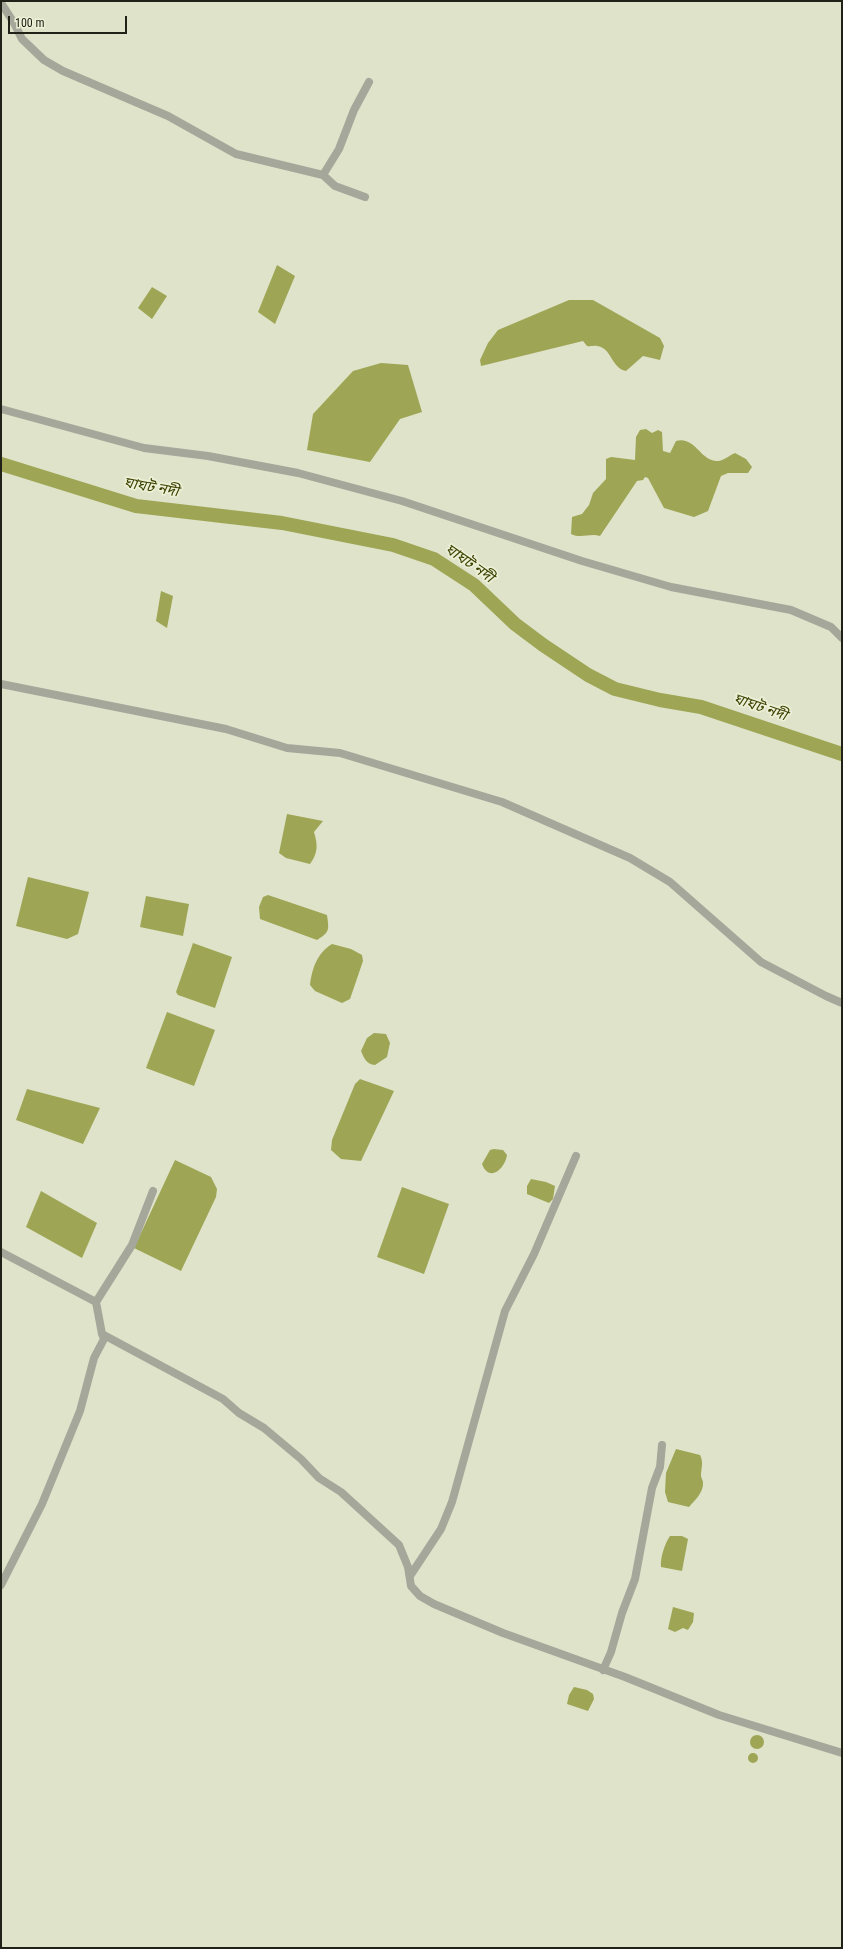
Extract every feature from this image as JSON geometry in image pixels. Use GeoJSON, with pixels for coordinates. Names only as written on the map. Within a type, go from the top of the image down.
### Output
{"type":"FeatureCollection","features":[{"type":"Feature","properties":{"kind":"street"},"geometry":{"type":"LineString","coordinates":[[1,3],[22,39],[44,60],[63,71],[168,116],[236,154],[323,175],[335,186],[365,197]]}},
{"type":"Feature","properties":{"kind":"street"},"geometry":{"type":"LineString","coordinates":[[323,175],[339,149],[354,110],[368,82]]}},
{"type":"Feature","properties":{"kind":"street"},"geometry":{"type":"LineString","coordinates":[[1,410],[144,448],[208,456],[312,477],[402,501],[574,558],[671,587],[791,610],[831,627],[842,638]]}},
{"type":"Feature","properties":{"kind":"street"},"geometry":{"type":"LineString","coordinates":[[1,684],[226,729],[287,748],[340,753],[502,802],[630,858],[663,878],[761,962],[842,1003]]}},
{"type":"Feature","properties":{"kind":"street"},"geometry":{"type":"LineString","coordinates":[[410,1576],[441,1529],[452,1502],[505,1311],[534,1254],[576,1156]]}},
{"type":"Feature","properties":{"kind":"street"},"geometry":{"type":"LineString","coordinates":[[1,1584],[42,1504],[80,1411],[94,1358],[104,1339],[96,1302],[132,1245],[153,1191]]}},
{"type":"Feature","properties":{"kind":"street"},"geometry":{"type":"LineString","coordinates":[[1,1252],[96,1302]]}},
{"type":"Feature","properties":{"kind":"street"},"geometry":{"type":"LineString","coordinates":[[102,1334],[223,1399],[239,1413],[264,1428],[301,1459],[319,1478],[341,1492],[399,1545],[410,1576],[411,1586],[420,1596],[434,1604],[503,1633],[719,1715],[842,1753]]}},
{"type":"Feature","properties":{"kind":"street"},"geometry":{"type":"LineString","coordinates":[[603,1670],[611,1652],[622,1614],[635,1579],[652,1488],[660,1467],[662,1446]]}},
{"type":"Feature","properties":{"kind":"shaded area"},"geometry":{"type":"Polygon","coordinates":[[[277,265],[295,276],[275,324],[258,312],[277,265]]]}},
{"type":"Feature","properties":{"kind":"shaded area"},"geometry":{"type":"Polygon","coordinates":[[[152,287],[167,296],[152,319],[138,308],[152,287]]]}},
{"type":"Feature","properties":{"kind":"shaded area"},"geometry":{"type":"Polygon","coordinates":[[[569,300],[593,300],[660,338],[664,346],[660,360],[643,356],[626,371],[617,366],[606,350],[596,346],[587,346],[583,341],[481,366],[480,360],[488,343],[498,330],[569,300]]]}},
{"type":"Feature","properties":{"kind":"shaded area"},"geometry":{"type":"Polygon","coordinates":[[[381,363],[408,365],[422,412],[400,419],[370,462],[307,450],[313,414],[353,371],[381,363]]]}},
{"type":"Feature","properties":{"kind":"shaded area"},"geometry":{"type":"Polygon","coordinates":[[[646,429],[652,433],[658,430],[662,432],[663,451],[670,453],[676,441],[683,440],[693,445],[707,458],[712,460],[720,461],[735,453],[746,459],[752,467],[748,473],[728,473],[721,476],[708,511],[694,517],[664,508],[648,478],[645,477],[643,480],[637,481],[600,536],[578,536],[571,534],[572,517],[582,514],[589,505],[593,493],[606,479],[606,459],[611,457],[635,460],[636,437],[640,430],[646,429]]]}},
{"type":"Feature","properties":{"kind":"shaded area"},"geometry":{"type":"Polygon","coordinates":[[[161,591],[173,596],[167,628],[156,621],[161,591]]]}},
{"type":"Feature","properties":{"kind":"shaded area"},"geometry":{"type":"Polygon","coordinates":[[[287,814],[323,821],[314,832],[316,849],[315,856],[310,864],[286,858],[279,853],[287,814]]]}},
{"type":"Feature","properties":{"kind":"shaded area"},"geometry":{"type":"Polygon","coordinates":[[[28,877],[89,892],[78,934],[67,939],[16,926],[28,877]]]}},
{"type":"Feature","properties":{"kind":"shaded area"},"geometry":{"type":"Polygon","coordinates":[[[268,895],[327,915],[328,930],[317,940],[260,919],[259,907],[263,897],[268,895]]]}},
{"type":"Feature","properties":{"kind":"shaded area"},"geometry":{"type":"Polygon","coordinates":[[[146,896],[189,904],[183,936],[140,927],[146,896]]]}},
{"type":"Feature","properties":{"kind":"shaded area"},"geometry":{"type":"Polygon","coordinates":[[[193,943],[232,957],[215,1008],[178,995],[176,992],[193,943]]]}},
{"type":"Feature","properties":{"kind":"shaded area"},"geometry":{"type":"Polygon","coordinates":[[[332,944],[351,949],[362,955],[363,961],[350,999],[342,1003],[315,991],[310,985],[316,962],[323,952],[332,944]]]}},
{"type":"Feature","properties":{"kind":"shaded area"},"geometry":{"type":"Polygon","coordinates":[[[167,1012],[215,1030],[194,1086],[146,1068],[167,1012]]]}},
{"type":"Feature","properties":{"kind":"shaded area"},"geometry":{"type":"Polygon","coordinates":[[[374,1033],[386,1034],[390,1043],[387,1057],[375,1065],[367,1062],[361,1051],[367,1038],[374,1033]]]}},
{"type":"Feature","properties":{"kind":"shaded area"},"geometry":{"type":"Polygon","coordinates":[[[360,1079],[394,1091],[361,1161],[341,1159],[331,1150],[332,1140],[355,1084],[360,1079]]]}},
{"type":"Feature","properties":{"kind":"shaded area"},"geometry":{"type":"Polygon","coordinates":[[[27,1089],[100,1108],[83,1144],[16,1120],[27,1089]]]}},
{"type":"Feature","properties":{"kind":"shaded area"},"geometry":{"type":"Polygon","coordinates":[[[490,1150],[503,1150],[507,1155],[506,1160],[500,1169],[496,1172],[489,1173],[485,1170],[482,1164],[490,1150]]]}},
{"type":"Feature","properties":{"kind":"shaded area"},"geometry":{"type":"Polygon","coordinates":[[[175,1160],[211,1177],[217,1189],[216,1197],[181,1271],[134,1248],[175,1160]]]}},
{"type":"Feature","properties":{"kind":"shaded area"},"geometry":{"type":"Polygon","coordinates":[[[531,1179],[546,1182],[555,1186],[553,1199],[549,1203],[527,1194],[527,1186],[531,1179]]]}},
{"type":"Feature","properties":{"kind":"shaded area"},"geometry":{"type":"Polygon","coordinates":[[[402,1187],[449,1204],[424,1274],[377,1257],[402,1187]]]}},
{"type":"Feature","properties":{"kind":"shaded area"},"geometry":{"type":"Polygon","coordinates":[[[41,1191],[97,1223],[82,1258],[26,1227],[41,1191]]]}},
{"type":"Feature","properties":{"kind":"shaded area"},"geometry":{"type":"Polygon","coordinates":[[[676,1449],[700,1455],[702,1461],[701,1476],[703,1486],[699,1496],[689,1507],[668,1502],[665,1492],[666,1473],[676,1449]]]}},
{"type":"Feature","properties":{"kind":"shaded area"},"geometry":{"type":"Polygon","coordinates":[[[670,1536],[682,1536],[688,1539],[682,1571],[661,1567],[663,1551],[670,1536]]]}},
{"type":"Feature","properties":{"kind":"shaded area"},"geometry":{"type":"Polygon","coordinates":[[[673,1607],[694,1613],[693,1622],[688,1630],[683,1628],[675,1632],[668,1629],[673,1607]]]}},
{"type":"Feature","properties":{"kind":"shaded area"},"geometry":{"type":"Polygon","coordinates":[[[574,1687],[587,1690],[593,1694],[594,1699],[588,1711],[567,1704],[569,1695],[574,1687]]]}},
{"type":"Feature","properties":{"kind":"shaded area"},"geometry":{"type":"Polygon","coordinates":[[[757,1735],[762,1737],[764,1742],[762,1747],[757,1749],[752,1747],[750,1742],[752,1737],[757,1735]]]}},
{"type":"Feature","properties":{"kind":"shaded area"},"geometry":{"type":"Polygon","coordinates":[[[751,1753],[755,1753],[757,1754],[757,1762],[751,1763],[748,1760],[748,1756],[751,1753]]]}},
{"type":"Feature","properties":{"kind":"waterway","name":"ঘাঘট নদী"},"geometry":{"type":"LineString","coordinates":[[1,464],[136,506],[282,523],[393,545],[434,559],[474,585],[515,624],[543,645],[588,675],[615,689],[660,700],[701,707],[842,754]]}}]}
